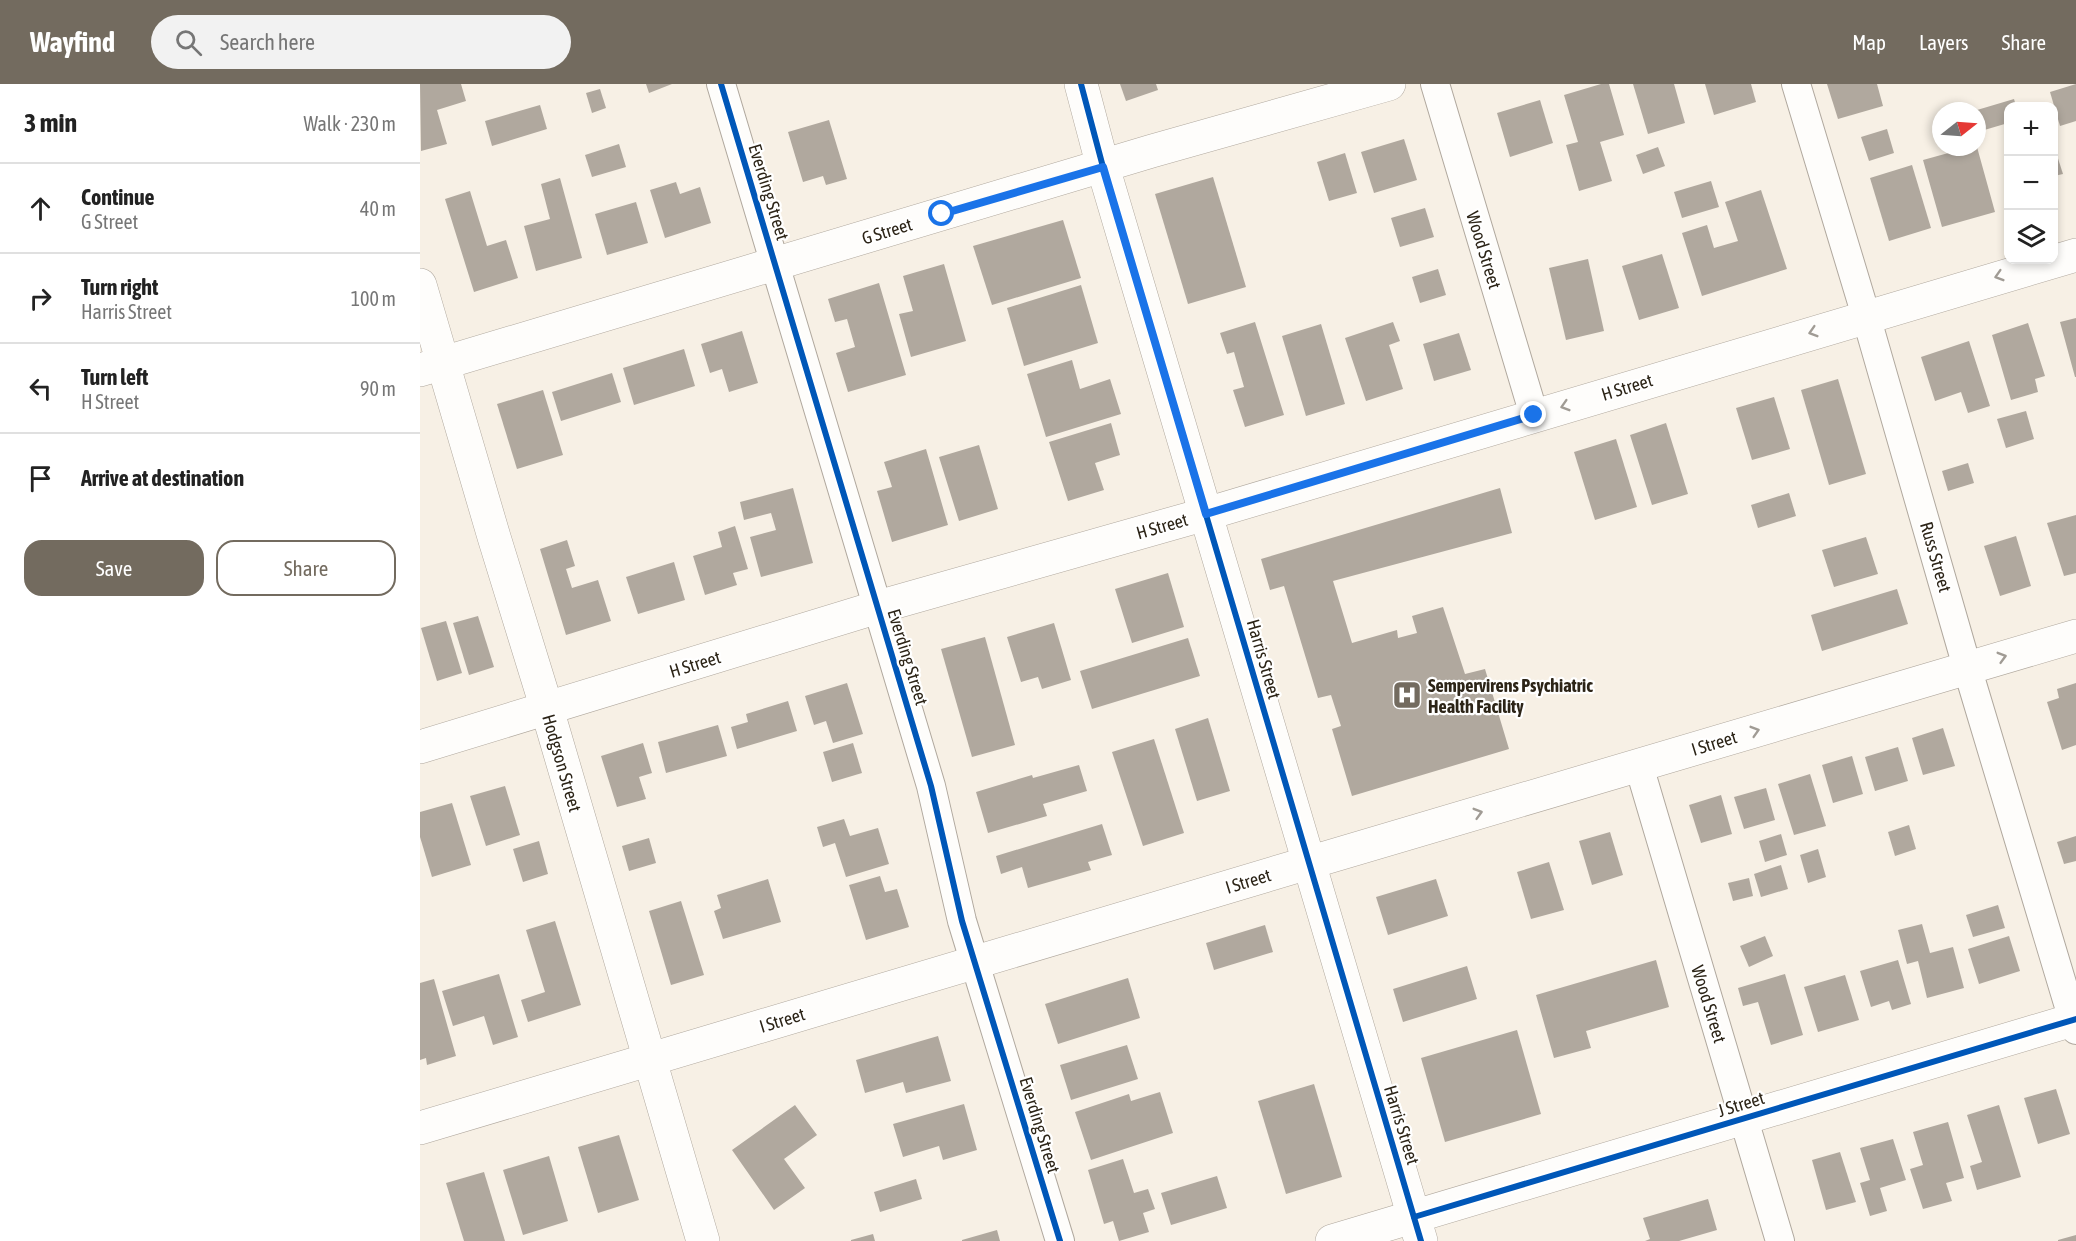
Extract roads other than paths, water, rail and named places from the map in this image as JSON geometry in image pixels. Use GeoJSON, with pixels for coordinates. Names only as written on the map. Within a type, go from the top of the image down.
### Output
{"type":"FeatureCollection","features":[{"type":"Feature","properties":{"kind":"main road","name":"Harris Street"},"geometry":{"type":"LineString","coordinates":[[1081,84],[1103,167],[1418,1229]]}},
{"type":"Feature","properties":{"kind":"main road","name":"G Street"},"geometry":{"type":"LineString","coordinates":[[432,367],[1389,84]]}},
{"type":"Feature","properties":{"kind":"main road","name":"H Street"},"geometry":{"type":"LineString","coordinates":[[420,747],[878,608],[1206,514],[2076,255]]}},
{"type":"Feature","properties":{"kind":"main road","name":"Hodgson Street"},"geometry":{"type":"LineString","coordinates":[[420,285],[432,367],[494,537],[547,709],[702,1241]]}},
{"type":"Feature","properties":{"kind":"main road","name":"I Street"},"geometry":{"type":"LineString","coordinates":[[420,1128],[2076,636]]}},
{"type":"Feature","properties":{"kind":"main road"},"geometry":{"type":"LineString","coordinates":[[1286,785],[1305,812],[1311,827],[1319,833],[1334,838],[1359,836],[1397,826],[1422,829]]}},
{"type":"Feature","properties":{"kind":"main road","name":"J Street"},"geometry":{"type":"LineString","coordinates":[[1332,1241],[1418,1229],[1743,1119],[2075,1023]]}},
{"type":"Feature","properties":{"kind":"street","name":"Everding Street"},"geometry":{"type":"LineString","coordinates":[[721,84],[931,786],[963,921],[1060,1241]]}},
{"type":"Feature","properties":{"kind":"street","name":"Wood Street"},"geometry":{"type":"LineString","coordinates":[[1435,84],[1534,415]]}},
{"type":"Feature","properties":{"kind":"street","name":"Russ Street"},"geometry":{"type":"LineString","coordinates":[[1796,84],[1866,316],[1967,667],[2075,1023]]}},
{"type":"Feature","properties":{"kind":"street","name":"Wood Street"},"geometry":{"type":"LineString","coordinates":[[1639,766],[1780,1241]]}},
{"type":"Feature","properties":{"kind":"place","name":"Sempervirens Psychiatric Health Facility"},"geometry":{"type":"Point","coordinates":[1407,695]}}]}
